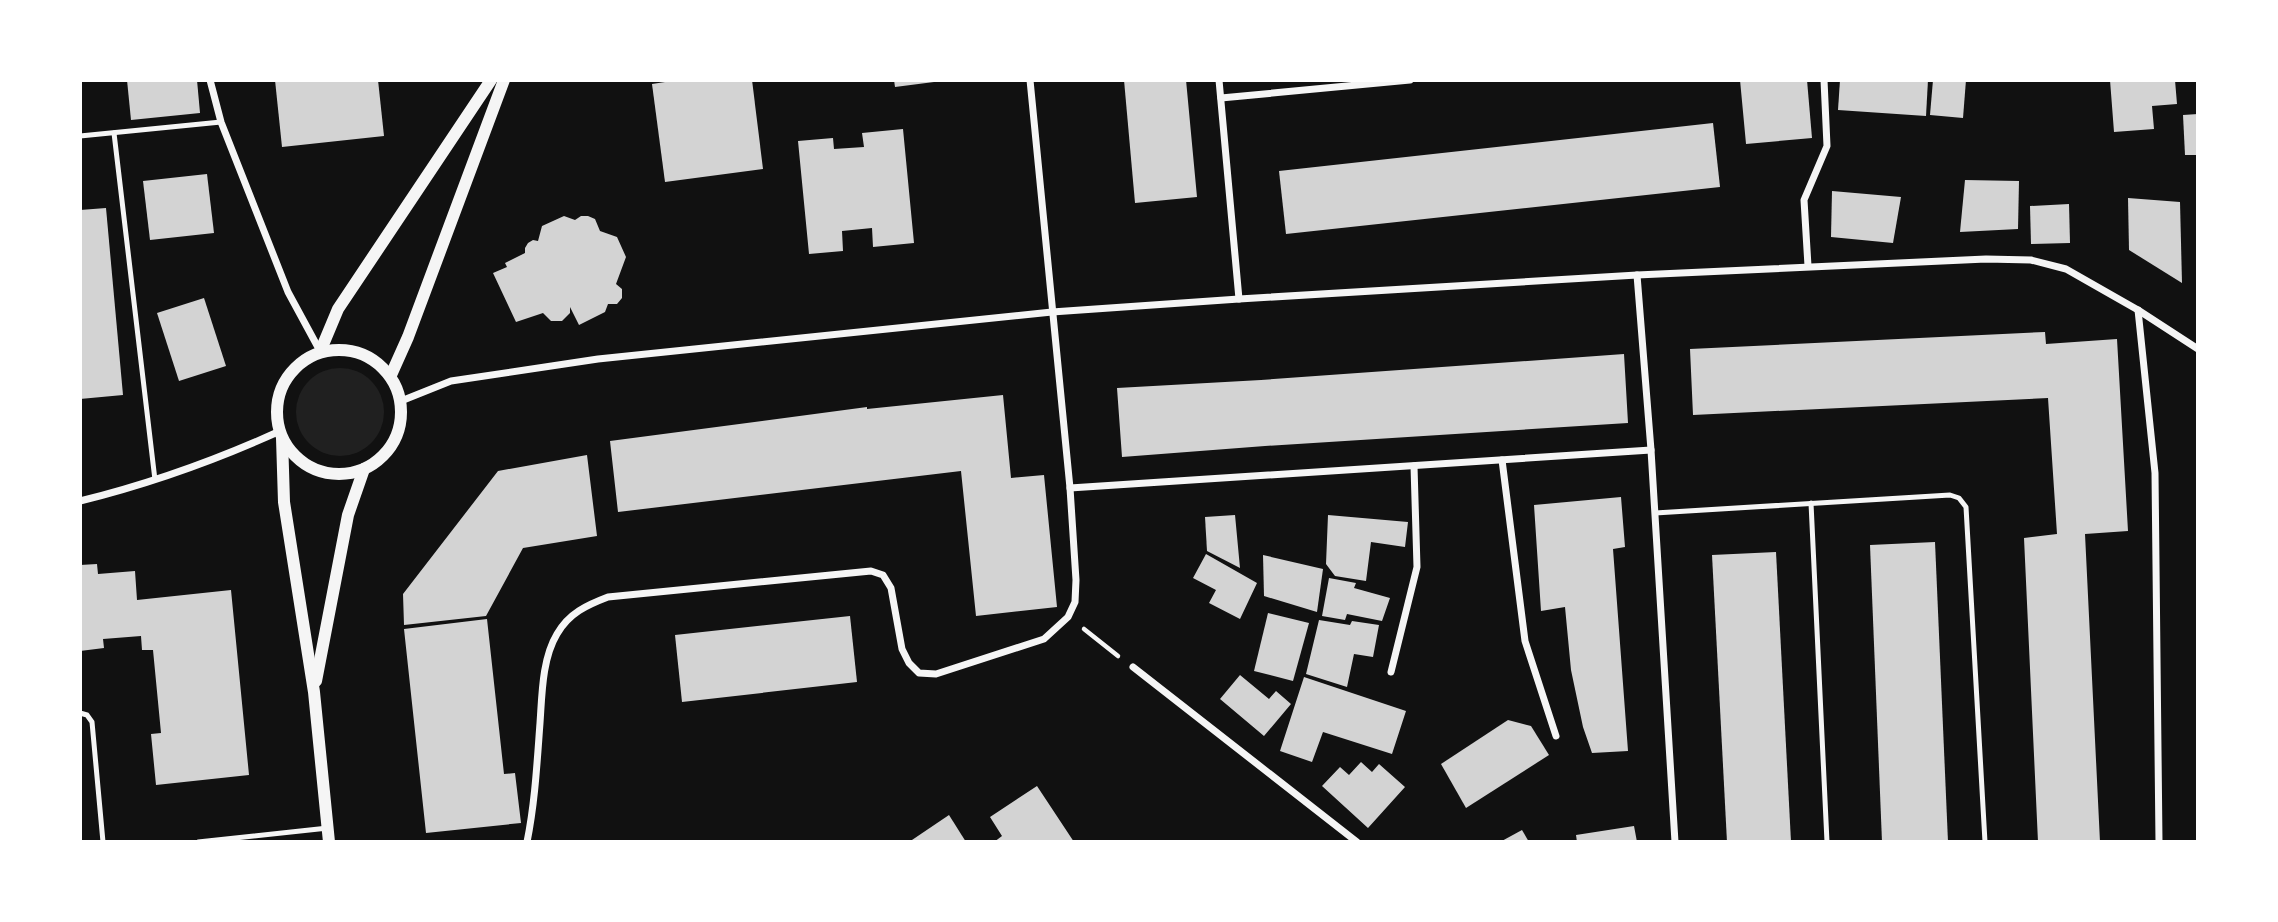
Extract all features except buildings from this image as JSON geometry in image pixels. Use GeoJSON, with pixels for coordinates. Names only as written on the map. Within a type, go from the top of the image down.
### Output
{"type":"FeatureCollection","features":[{"type":"Feature","properties":{"kind":"street"},"geometry":{"type":"LineString","coordinates":[[210,80],[220,122],[288,292],[320,352]]}},
{"type":"Feature","properties":{"kind":"street"},"geometry":{"type":"LineString","coordinates":[[320,352],[338,309],[491,80]]}},
{"type":"Feature","properties":{"kind":"street"},"geometry":{"type":"LineString","coordinates":[[391,375],[408,337],[504,80]]}},
{"type":"Feature","properties":{"kind":"street"},"geometry":{"type":"LineString","coordinates":[[527,842],[534,801],[548,656],[556,635],[569,618],[586,605],[608,597],[870,571],[883,575],[891,587],[902,649],[909,663],[919,673],[936,674],[1044,639],[1068,617],[1075,602],[1076,580],[1070,488],[1030,80]]}},
{"type":"Feature","properties":{"kind":"street"},"geometry":{"type":"LineString","coordinates":[[1219,80],[1239,299]]}},
{"type":"Feature","properties":{"kind":"street"},"geometry":{"type":"LineString","coordinates":[[1221,98],[1410,80]]}},
{"type":"Feature","properties":{"kind":"street"},"geometry":{"type":"LineString","coordinates":[[1808,266],[1804,200],[1827,146],[1824,80]]}},
{"type":"Feature","properties":{"kind":"street"},"geometry":{"type":"LineString","coordinates":[[401,401],[451,381],[598,359],[1052,312],[1637,275],[1986,259],[2031,260],[2066,268],[2138,310],[2197,349]]}},
{"type":"Feature","properties":{"kind":"street"},"geometry":{"type":"LineString","coordinates":[[1637,275],[1651,450],[1675,842]]}},
{"type":"Feature","properties":{"kind":"street"},"geometry":{"type":"LineString","coordinates":[[2138,310],[2155,473],[2159,842]]}},
{"type":"Feature","properties":{"kind":"street"},"geometry":{"type":"LineString","coordinates":[[281,435],[293,454],[308,466],[326,473],[345,474],[364,469],[384,456],[401,425],[401,401],[391,375],[377,361],[359,352],[340,349],[320,352],[299,364],[284,383],[276,407],[281,435],[284,502],[314,692],[329,835]]}},
{"type":"Feature","properties":{"kind":"street"},"geometry":{"type":"LineString","coordinates":[[80,501],[155,481],[281,435]]}},
{"type":"Feature","properties":{"kind":"street"},"geometry":{"type":"LineString","coordinates":[[1070,488],[1651,450]]}},
{"type":"Feature","properties":{"kind":"street"},"geometry":{"type":"LineString","coordinates":[[1502,460],[1525,641],[1556,736]]}},
{"type":"Feature","properties":{"kind":"street"},"geometry":{"type":"LineString","coordinates":[[1391,672],[1417,567],[1414,466]]}},
{"type":"Feature","properties":{"kind":"street"},"geometry":{"type":"LineString","coordinates":[[314,692],[346,524],[364,469]]}},
{"type":"Feature","properties":{"kind":"street"},"geometry":{"type":"LineString","coordinates":[[1133,667],[1357,842]]}},
{"type":"Feature","properties":{"kind":"lane"},"geometry":{"type":"LineString","coordinates":[[80,136],[220,122]]}},
{"type":"Feature","properties":{"kind":"lane"},"geometry":{"type":"LineString","coordinates":[[114,133],[155,481]]}},
{"type":"Feature","properties":{"kind":"lane"},"geometry":{"type":"LineString","coordinates":[[1655,513],[1950,495],[1959,498],[1966,507],[1985,842]]}},
{"type":"Feature","properties":{"kind":"lane"},"geometry":{"type":"LineString","coordinates":[[1811,503],[1827,842]]}},
{"type":"Feature","properties":{"kind":"lane"},"geometry":{"type":"LineString","coordinates":[[80,713],[87,715],[92,722],[103,842]]}},
{"type":"Feature","properties":{"kind":"lane"},"geometry":{"type":"LineString","coordinates":[[198,842],[329,835]]}},
{"type":"Feature","properties":{"kind":"path"},"geometry":{"type":"LineString","coordinates":[[1068,617],[1133,667]]}},
{"type":"Feature","properties":{"kind":"shaded area"},"geometry":{"type":"Polygon","coordinates":[[[340,368],[357,371],[371,381],[381,395],[384,412],[381,429],[371,443],[357,453],[340,456],[323,453],[309,443],[299,429],[296,412],[299,395],[309,381],[323,371],[340,368]]]}}]}
